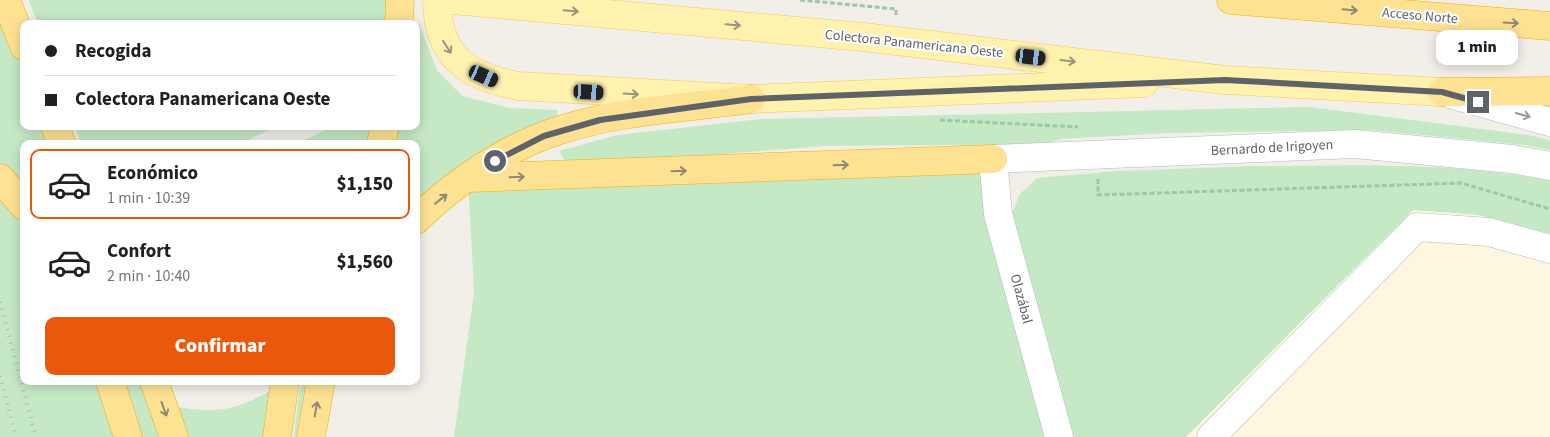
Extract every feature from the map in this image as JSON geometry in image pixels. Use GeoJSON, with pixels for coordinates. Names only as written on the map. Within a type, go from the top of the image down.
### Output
{"type":"FeatureCollection","features":[{"type":"Feature","properties":{"kind":"highway"},"geometry":{"type":"LineString","coordinates":[[6,0],[20,36]]}},
{"type":"Feature","properties":{"kind":"highway"},"geometry":{"type":"LineString","coordinates":[[399,20],[400,0]]}},
{"type":"Feature","properties":{"kind":"highway","name":"Acceso Norte"},"geometry":{"type":"LineString","coordinates":[[1231,0],[1550,26]]}},
{"type":"Feature","properties":{"kind":"highway"},"geometry":{"type":"LineString","coordinates":[[1442,92],[1550,91]]}},
{"type":"Feature","properties":{"kind":"highway"},"geometry":{"type":"LineString","coordinates":[[420,217],[468,178],[523,144],[561,130],[621,116],[751,99]]}},
{"type":"Feature","properties":{"kind":"highway"},"geometry":{"type":"LineString","coordinates":[[468,178],[993,159]]}},
{"type":"Feature","properties":{"kind":"highway"},"geometry":{"type":"LineString","coordinates":[[0,178],[20,201]]}},
{"type":"Feature","properties":{"kind":"highway"},"geometry":{"type":"LineString","coordinates":[[111,385],[128,437]]}},
{"type":"Feature","properties":{"kind":"highway"},"geometry":{"type":"LineString","coordinates":[[155,385],[174,437]]}},
{"type":"Feature","properties":{"kind":"highway"},"geometry":{"type":"LineString","coordinates":[[277,437],[285,385]]}},
{"type":"Feature","properties":{"kind":"highway"},"geometry":{"type":"LineString","coordinates":[[311,437],[321,385]]}},
{"type":"Feature","properties":{"kind":"main road"},"geometry":{"type":"LineString","coordinates":[[438,0],[438,26],[447,47],[463,64],[494,81],[519,86],[571,91],[751,99],[1225,80]]}},
{"type":"Feature","properties":{"kind":"main road","name":"Colectora Panamericana Oeste"},"geometry":{"type":"LineString","coordinates":[[453,0],[863,37],[1225,80],[1442,92]]}},
{"type":"Feature","properties":{"kind":"street","name":"Colectora Panamericana Oeste"},"geometry":{"type":"LineString","coordinates":[[1442,92],[1550,122]]}},
{"type":"Feature","properties":{"kind":"street","name":"Bernardo de Irigoyen"},"geometry":{"type":"LineString","coordinates":[[993,159],[1355,144],[1502,157],[1550,166]]}},
{"type":"Feature","properties":{"kind":"street","name":"Olazábal"},"geometry":{"type":"LineString","coordinates":[[993,159],[998,214],[1058,437]]}},
{"type":"Feature","properties":{"kind":"street"},"geometry":{"type":"LineString","coordinates":[[1211,437],[1417,227],[1489,232],[1550,249]]}},
{"type":"Feature","properties":{"kind":"path"},"geometry":{"type":"LineString","coordinates":[[800,0],[896,9]]}},
{"type":"Feature","properties":{"kind":"shaded area"},"geometry":{"type":"Polygon","coordinates":[[[1465,197],[1550,220],[1550,437],[1092,437],[1073,203],[1465,197]]]}},
{"type":"Feature","properties":{"kind":"green space"},"geometry":{"type":"Polygon","coordinates":[[[0,0],[20,38],[20,130],[57,130],[60,140],[20,140],[20,385],[155,385],[174,437],[0,437],[0,0]]]}},
{"type":"Feature","properties":{"kind":"green space"},"geometry":{"type":"Polygon","coordinates":[[[29,0],[392,0],[392,20],[36,20],[29,0]]]}},
{"type":"Feature","properties":{"kind":"green space"},"geometry":{"type":"Polygon","coordinates":[[[420,26],[437,70],[462,96],[509,108],[557,110],[557,116],[496,144],[420,204],[420,140],[395,140],[396,130],[420,130],[420,26]]]}},
{"type":"Feature","properties":{"kind":"green space"},"geometry":{"type":"Polygon","coordinates":[[[1310,107],[1528,135],[1550,140],[1550,150],[1526,145],[1371,130],[1168,133],[1060,139],[1022,153],[956,145],[825,146],[645,160],[565,161],[559,151],[618,135],[761,119],[1310,107]]]}},
{"type":"Feature","properties":{"kind":"green space"},"geometry":{"type":"Polygon","coordinates":[[[76,130],[269,130],[248,140],[80,140],[76,130]]]}},
{"type":"Feature","properties":{"kind":"green space"},"geometry":{"type":"Polygon","coordinates":[[[326,130],[371,130],[368,140],[304,140],[326,130]]]}},
{"type":"Feature","properties":{"kind":"green space"},"geometry":{"type":"Polygon","coordinates":[[[993,159],[1059,437],[454,437],[474,293],[468,178],[993,159]]]}},
{"type":"Feature","properties":{"kind":"green space"},"geometry":{"type":"Polygon","coordinates":[[[1367,165],[1440,167],[1477,170],[1550,181],[1550,234],[1478,215],[1413,210],[1186,437],[1072,437],[1011,215],[1020,194],[1037,178],[1116,171],[1256,166],[1367,165]]]}},
{"type":"Feature","properties":{"kind":"green space"},"geometry":{"type":"Polygon","coordinates":[[[166,385],[170,385],[178,407],[204,410],[226,409],[270,391],[263,437],[186,437],[166,385]]]}},
{"type":"Feature","properties":{"kind":"green space"},"geometry":{"type":"Polygon","coordinates":[[[302,385],[311,385],[302,437],[294,437],[299,392],[302,385]]]}},
{"type":"Feature","properties":{"kind":"railway"},"geometry":{"type":"LineString","coordinates":[[0,302],[20,377]]}},
{"type":"Feature","properties":{"kind":"railway"},"geometry":{"type":"LineString","coordinates":[[0,376],[16,437]]}},
{"type":"Feature","properties":{"kind":"railway"},"geometry":{"type":"LineString","coordinates":[[22,385],[36,437]]}},
{"type":"Feature","properties":{"kind":"route"},"geometry":{"type":"LineString","coordinates":[[495,161],[523,144],[561,130],[600,120],[751,99],[1225,80],[1442,92],[1478,102]]}}]}
